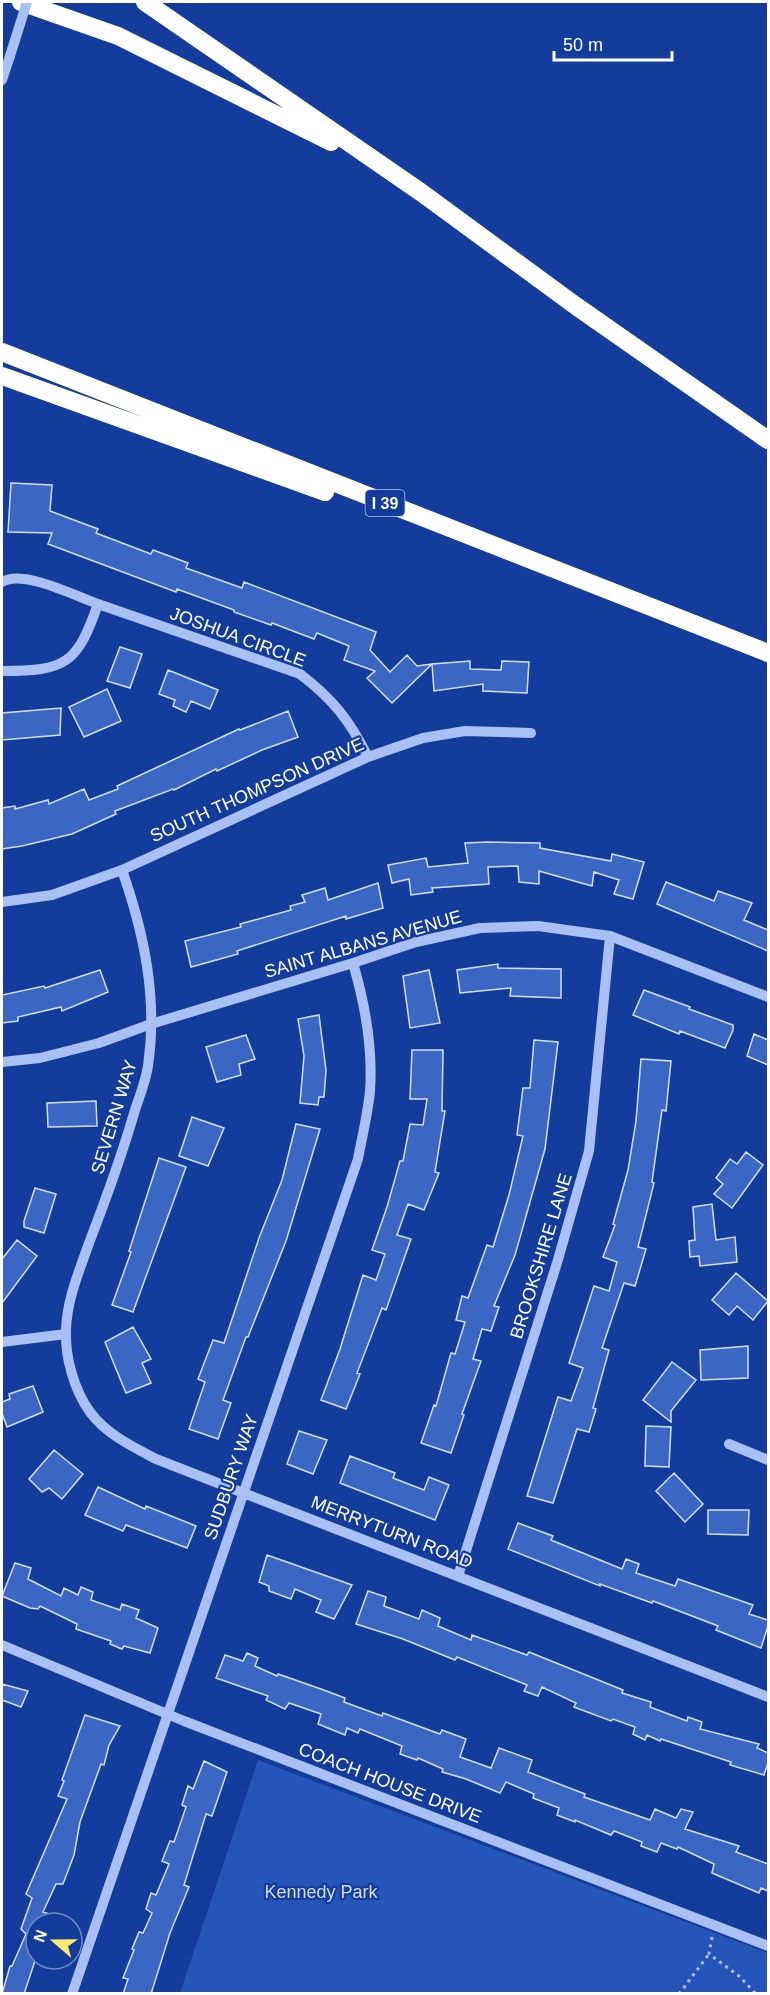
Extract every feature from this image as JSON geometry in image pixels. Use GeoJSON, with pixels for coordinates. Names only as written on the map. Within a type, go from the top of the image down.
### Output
{"type":"FeatureCollection","features":[{"type":"Feature","properties":{"kind":"highway"},"geometry":{"type":"LineString","coordinates":[[21,2],[118,36],[392,172]]}},
{"type":"Feature","properties":{"kind":"highway"},"geometry":{"type":"LineString","coordinates":[[145,2],[392,172],[576,306],[768,440]]}},
{"type":"Feature","properties":{"kind":"highway","name":"I 39"},"geometry":{"type":"LineString","coordinates":[[2,352],[768,652]]}},
{"type":"Feature","properties":{"kind":"highway"},"geometry":{"type":"LineString","coordinates":[[2,376],[522,561],[719,634]]}},
{"type":"Feature","properties":{"kind":"street"},"geometry":{"type":"LineString","coordinates":[[2,80],[27,2]]}},
{"type":"Feature","properties":{"kind":"street","name":"JOSHUA CIRCLE"},"geometry":{"type":"LineString","coordinates":[[2,582],[8,578],[25,579],[300,674],[325,693],[355,730],[368,757]]}},
{"type":"Feature","properties":{"kind":"street"},"geometry":{"type":"LineString","coordinates":[[2,671],[42,669],[69,659],[86,637],[98,604]]}},
{"type":"Feature","properties":{"kind":"street","name":"SOUTH THOMPSON DRIVE"},"geometry":{"type":"LineString","coordinates":[[2,902],[52,895],[122,870],[368,757],[423,738],[465,731],[531,733]]}},
{"type":"Feature","properties":{"kind":"street","name":"SEVERN WAY"},"geometry":{"type":"LineString","coordinates":[[66,1334],[70,1294],[124,1150],[148,1067],[151,1024],[150,983],[136,911],[122,870]]}},
{"type":"Feature","properties":{"kind":"street","name":"SAINT ALBANS AVENUE"},"geometry":{"type":"LineString","coordinates":[[2,1062],[50,1056],[99,1043],[151,1024],[416,942],[480,928],[538,926],[610,936],[768,997]]}},
{"type":"Feature","properties":{"kind":"street","name":"BROOKSHIRE LANE"},"geometry":{"type":"LineString","coordinates":[[458,1576],[557,1263],[589,1151],[610,936]]}},
{"type":"Feature","properties":{"kind":"street","name":"SUDBURY WAY"},"geometry":{"type":"LineString","coordinates":[[72,1994],[159,1742],[166,1714],[358,1159],[370,1090],[368,1033],[361,990],[353,963]]}},
{"type":"Feature","properties":{"kind":"street"},"geometry":{"type":"LineString","coordinates":[[2,1342],[66,1334]]}},
{"type":"Feature","properties":{"kind":"street","name":"MERRYTURN ROAD"},"geometry":{"type":"LineString","coordinates":[[66,1334],[71,1371],[81,1397],[91,1413],[106,1429],[124,1442],[156,1459],[768,1697]]}},
{"type":"Feature","properties":{"kind":"street"},"geometry":{"type":"LineString","coordinates":[[729,1444],[768,1460]]}},
{"type":"Feature","properties":{"kind":"street","name":"COACH HOUSE DRIVE"},"geometry":{"type":"LineString","coordinates":[[2,1645],[166,1714],[768,1946]]}},
{"type":"Feature","properties":{"kind":"path"},"geometry":{"type":"LineString","coordinates":[[679,1994],[709,1954],[715,1925]]}},
{"type":"Feature","properties":{"kind":"path"},"geometry":{"type":"LineString","coordinates":[[709,1954],[739,1976],[756,1994]]}},
{"type":"Feature","properties":{"kind":"green space","name":"Kennedy Park"},"geometry":{"type":"Polygon","coordinates":[[[258,1760],[768,1953],[768,1993],[180,1993],[258,1760]]]}},
{"type":"Feature","properties":{"kind":"building"},"geometry":{"type":"Polygon","coordinates":[[[11,483],[52,485],[50,511],[98,529],[96,533],[151,554],[153,550],[188,563],[186,568],[242,588],[244,582],[376,632],[370,650],[390,672],[407,655],[417,666],[432,664],[392,703],[367,678],[375,671],[344,660],[349,646],[317,633],[314,639],[272,623],[271,625],[48,544],[52,533],[8,532],[11,483]]]}},
{"type":"Feature","properties":{"kind":"building"},"geometry":{"type":"Polygon","coordinates":[[[120,647],[142,654],[130,688],[107,681],[120,647]]]}},
{"type":"Feature","properties":{"kind":"building"},"geometry":{"type":"Polygon","coordinates":[[[470,661],[470,669],[501,670],[502,661],[529,662],[527,693],[483,691],[483,684],[434,691],[432,664],[470,661]]]}},
{"type":"Feature","properties":{"kind":"building"},"geometry":{"type":"Polygon","coordinates":[[[168,670],[218,690],[210,709],[191,701],[186,712],[173,706],[175,700],[159,694],[168,670]]]}},
{"type":"Feature","properties":{"kind":"building"},"geometry":{"type":"Polygon","coordinates":[[[107,689],[121,721],[84,737],[69,707],[107,689]]]}},
{"type":"Feature","properties":{"kind":"building"},"geometry":{"type":"Polygon","coordinates":[[[61,708],[60,735],[2,740],[2,713],[61,708]]]}},
{"type":"Feature","properties":{"kind":"building"},"geometry":{"type":"Polygon","coordinates":[[[288,711],[298,737],[262,750],[217,771],[216,769],[174,790],[115,811],[116,814],[72,834],[2,849],[2,808],[15,806],[15,809],[48,800],[49,804],[84,789],[89,800],[118,789],[117,786],[239,729],[288,711]]]}},
{"type":"Feature","properties":{"kind":"building"},"geometry":{"type":"Polygon","coordinates":[[[465,843],[540,843],[540,848],[611,861],[612,854],[644,862],[633,899],[614,894],[619,880],[594,872],[592,886],[539,871],[539,884],[519,882],[518,866],[488,867],[489,884],[432,888],[433,892],[411,895],[409,879],[392,883],[388,865],[426,858],[428,867],[468,863],[465,843]]]}},
{"type":"Feature","properties":{"kind":"building"},"geometry":{"type":"Polygon","coordinates":[[[666,882],[714,901],[718,891],[752,903],[744,920],[768,930],[768,951],[657,904],[666,882]]]}},
{"type":"Feature","properties":{"kind":"building"},"geometry":{"type":"Polygon","coordinates":[[[378,883],[383,908],[346,919],[346,916],[237,951],[238,954],[191,967],[185,941],[241,927],[240,924],[291,910],[290,906],[305,902],[302,895],[325,888],[328,900],[378,883]]]}},
{"type":"Feature","properties":{"kind":"building"},"geometry":{"type":"Polygon","coordinates":[[[498,964],[498,968],[561,969],[561,998],[510,996],[511,988],[460,993],[457,970],[498,964]]]}},
{"type":"Feature","properties":{"kind":"building"},"geometry":{"type":"Polygon","coordinates":[[[100,970],[108,992],[62,1011],[61,1007],[18,1017],[18,1021],[2,1023],[2,995],[44,986],[45,988],[100,970]]]}},
{"type":"Feature","properties":{"kind":"building"},"geometry":{"type":"Polygon","coordinates":[[[429,970],[440,1023],[410,1028],[403,976],[429,970]]]}},
{"type":"Feature","properties":{"kind":"building"},"geometry":{"type":"Polygon","coordinates":[[[644,990],[733,1025],[725,1048],[680,1031],[679,1034],[633,1015],[644,990]]]}},
{"type":"Feature","properties":{"kind":"building"},"geometry":{"type":"Polygon","coordinates":[[[319,1015],[326,1070],[324,1097],[319,1097],[318,1105],[300,1103],[304,1056],[298,1019],[319,1015]]]}},
{"type":"Feature","properties":{"kind":"building"},"geometry":{"type":"Polygon","coordinates":[[[754,1034],[768,1040],[768,1065],[747,1056],[754,1034]]]}},
{"type":"Feature","properties":{"kind":"building"},"geometry":{"type":"Polygon","coordinates":[[[246,1035],[255,1059],[239,1064],[241,1075],[217,1082],[206,1047],[246,1035]]]}},
{"type":"Feature","properties":{"kind":"building"},"geometry":{"type":"Polygon","coordinates":[[[534,1040],[558,1042],[545,1149],[515,1255],[494,1306],[499,1307],[491,1331],[482,1329],[473,1359],[481,1361],[451,1453],[421,1443],[434,1405],[436,1406],[451,1353],[455,1354],[465,1322],[456,1320],[462,1296],[468,1298],[487,1245],[493,1247],[509,1195],[523,1136],[517,1135],[523,1088],[530,1088],[534,1040]]]}},
{"type":"Feature","properties":{"kind":"building"},"geometry":{"type":"Polygon","coordinates":[[[412,1050],[443,1050],[442,1111],[445,1111],[435,1172],[439,1173],[424,1210],[408,1204],[397,1235],[411,1239],[386,1310],[382,1308],[357,1373],[360,1374],[346,1409],[321,1400],[363,1275],[376,1280],[385,1254],[372,1250],[400,1161],[403,1161],[410,1124],[423,1125],[427,1099],[410,1099],[412,1050]]]}},
{"type":"Feature","properties":{"kind":"building"},"geometry":{"type":"Polygon","coordinates":[[[641,1059],[671,1061],[666,1111],[662,1110],[652,1182],[654,1183],[638,1247],[646,1249],[635,1286],[624,1283],[602,1348],[609,1350],[593,1408],[596,1409],[589,1432],[577,1429],[553,1503],[527,1496],[558,1397],[571,1401],[583,1368],[569,1363],[594,1286],[609,1291],[617,1262],[603,1257],[615,1225],[613,1224],[628,1170],[636,1121],[641,1059]]]}},
{"type":"Feature","properties":{"kind":"building"},"geometry":{"type":"Polygon","coordinates":[[[96,1101],[97,1126],[48,1127],[47,1103],[96,1101]]]}},
{"type":"Feature","properties":{"kind":"building"},"geometry":{"type":"Polygon","coordinates":[[[192,1117],[224,1128],[208,1166],[179,1156],[192,1117]]]}},
{"type":"Feature","properties":{"kind":"building"},"geometry":{"type":"Polygon","coordinates":[[[296,1124],[320,1129],[286,1241],[248,1337],[246,1337],[223,1400],[231,1403],[218,1439],[189,1429],[205,1382],[198,1379],[213,1340],[224,1343],[259,1238],[282,1180],[296,1124]]]}},
{"type":"Feature","properties":{"kind":"building"},"geometry":{"type":"Polygon","coordinates":[[[746,1152],[763,1165],[732,1208],[714,1194],[723,1184],[716,1178],[730,1159],[737,1164],[746,1152]]]}},
{"type":"Feature","properties":{"kind":"building"},"geometry":{"type":"Polygon","coordinates":[[[159,1158],[186,1167],[133,1312],[112,1305],[131,1252],[129,1251],[159,1158]]]}},
{"type":"Feature","properties":{"kind":"building"},"geometry":{"type":"Polygon","coordinates":[[[35,1188],[56,1194],[44,1233],[24,1227],[35,1188]]]}},
{"type":"Feature","properties":{"kind":"building"},"geometry":{"type":"Polygon","coordinates":[[[712,1204],[716,1240],[735,1237],[737,1262],[700,1266],[699,1256],[690,1257],[689,1241],[695,1240],[693,1207],[712,1204]]]}},
{"type":"Feature","properties":{"kind":"building"},"geometry":{"type":"Polygon","coordinates":[[[17,1240],[37,1256],[2,1303],[2,1259],[17,1240]]]}},
{"type":"Feature","properties":{"kind":"building"},"geometry":{"type":"Polygon","coordinates":[[[736,1273],[768,1301],[753,1320],[737,1306],[729,1315],[712,1300],[736,1273]]]}},
{"type":"Feature","properties":{"kind":"building"},"geometry":{"type":"Polygon","coordinates":[[[133,1327],[151,1359],[142,1363],[151,1383],[126,1393],[105,1342],[133,1327]]]}},
{"type":"Feature","properties":{"kind":"building"},"geometry":{"type":"Polygon","coordinates":[[[748,1346],[748,1378],[701,1380],[700,1350],[748,1346]]]}},
{"type":"Feature","properties":{"kind":"building"},"geometry":{"type":"Polygon","coordinates":[[[672,1362],[696,1380],[671,1411],[671,1422],[643,1400],[672,1362]]]}},
{"type":"Feature","properties":{"kind":"building"},"geometry":{"type":"Polygon","coordinates":[[[33,1386],[43,1412],[7,1427],[2,1413],[2,1402],[10,1399],[9,1394],[33,1386]]]}},
{"type":"Feature","properties":{"kind":"building"},"geometry":{"type":"Polygon","coordinates":[[[646,1426],[671,1427],[669,1467],[645,1466],[646,1426]]]}},
{"type":"Feature","properties":{"kind":"building"},"geometry":{"type":"Polygon","coordinates":[[[299,1431],[327,1440],[313,1474],[287,1464],[299,1431]]]}},
{"type":"Feature","properties":{"kind":"building"},"geometry":{"type":"Polygon","coordinates":[[[54,1450],[83,1474],[62,1499],[49,1488],[42,1492],[29,1479],[54,1450]]]}},
{"type":"Feature","properties":{"kind":"building"},"geometry":{"type":"Polygon","coordinates":[[[350,1456],[395,1473],[393,1478],[424,1490],[429,1477],[449,1485],[435,1520],[340,1483],[350,1456]]]}},
{"type":"Feature","properties":{"kind":"building"},"geometry":{"type":"Polygon","coordinates":[[[674,1473],[703,1504],[685,1522],[656,1491],[674,1473]]]}},
{"type":"Feature","properties":{"kind":"building"},"geometry":{"type":"Polygon","coordinates":[[[98,1487],[145,1509],[146,1506],[196,1526],[187,1548],[126,1525],[123,1531],[85,1515],[98,1487]]]}},
{"type":"Feature","properties":{"kind":"building"},"geometry":{"type":"Polygon","coordinates":[[[708,1510],[749,1510],[748,1535],[708,1534],[708,1510]]]}},
{"type":"Feature","properties":{"kind":"building"},"geometry":{"type":"Polygon","coordinates":[[[518,1523],[553,1536],[551,1540],[622,1569],[626,1559],[639,1564],[636,1573],[675,1586],[678,1579],[753,1605],[749,1614],[768,1620],[761,1648],[716,1630],[718,1626],[653,1601],[652,1603],[600,1584],[600,1586],[508,1549],[518,1523]]]}},
{"type":"Feature","properties":{"kind":"building"},"geometry":{"type":"Polygon","coordinates":[[[267,1555],[352,1585],[334,1619],[316,1612],[321,1600],[295,1589],[291,1599],[269,1591],[269,1586],[259,1582],[267,1555]]]}},
{"type":"Feature","properties":{"kind":"building"},"geometry":{"type":"Polygon","coordinates":[[[15,1563],[31,1568],[28,1579],[61,1596],[64,1588],[78,1595],[81,1587],[93,1592],[91,1600],[120,1610],[122,1604],[139,1610],[136,1618],[158,1628],[150,1653],[124,1646],[122,1649],[110,1644],[111,1641],[76,1629],[77,1624],[40,1606],[38,1609],[30,1608],[2,1596],[15,1563]]]}},
{"type":"Feature","properties":{"kind":"building"},"geometry":{"type":"Polygon","coordinates":[[[368,1591],[386,1597],[384,1606],[419,1619],[422,1610],[440,1618],[438,1626],[471,1640],[472,1635],[527,1655],[529,1652],[623,1690],[622,1693],[651,1702],[650,1707],[687,1721],[688,1717],[702,1722],[700,1729],[759,1744],[757,1748],[768,1753],[764,1775],[661,1739],[660,1741],[647,1735],[645,1740],[633,1734],[635,1727],[574,1707],[576,1703],[542,1687],[538,1696],[524,1691],[527,1685],[457,1657],[455,1660],[403,1639],[356,1624],[368,1591]]]}},
{"type":"Feature","properties":{"kind":"building"},"geometry":{"type":"Polygon","coordinates":[[[247,1653],[258,1658],[255,1666],[277,1676],[278,1674],[345,1698],[344,1702],[382,1716],[383,1713],[440,1734],[442,1730],[466,1739],[460,1757],[491,1768],[499,1748],[532,1760],[528,1772],[585,1794],[584,1797],[650,1820],[655,1809],[676,1818],[681,1809],[693,1812],[685,1829],[739,1846],[736,1852],[768,1864],[768,1891],[761,1888],[759,1893],[712,1873],[714,1864],[678,1847],[677,1849],[661,1843],[657,1852],[641,1846],[642,1842],[614,1831],[611,1835],[557,1815],[559,1808],[533,1798],[534,1794],[506,1782],[500,1793],[442,1772],[443,1769],[418,1758],[417,1760],[400,1754],[402,1746],[360,1729],[358,1733],[347,1728],[345,1735],[318,1724],[321,1714],[289,1703],[285,1709],[266,1700],[268,1696],[216,1678],[225,1655],[243,1661],[247,1653]]]}},
{"type":"Feature","properties":{"kind":"building"},"geometry":{"type":"Polygon","coordinates":[[[2,1684],[28,1691],[21,1707],[2,1700],[2,1684]]]}},
{"type":"Feature","properties":{"kind":"building"},"geometry":{"type":"Polygon","coordinates":[[[85,1715],[120,1726],[109,1745],[104,1765],[101,1764],[80,1822],[74,1855],[63,1884],[56,1884],[43,1911],[27,1911],[32,1898],[26,1894],[67,1799],[58,1796],[64,1781],[62,1780],[85,1715]]]}},
{"type":"Feature","properties":{"kind":"building"},"geometry":{"type":"Polygon","coordinates":[[[204,1761],[227,1772],[212,1816],[206,1814],[184,1885],[189,1887],[170,1933],[151,1994],[123,1994],[128,1979],[123,1978],[134,1950],[132,1949],[139,1932],[143,1933],[152,1913],[146,1909],[151,1893],[156,1895],[169,1864],[162,1861],[170,1841],[174,1842],[186,1807],[182,1805],[188,1786],[193,1789],[204,1761]]]}},
{"type":"Feature","properties":{"kind":"building"},"geometry":{"type":"Polygon","coordinates":[[[24,1939],[24,1971],[32,1971],[24,1994],[2,1994],[10,1966],[24,1939]]]}}]}
